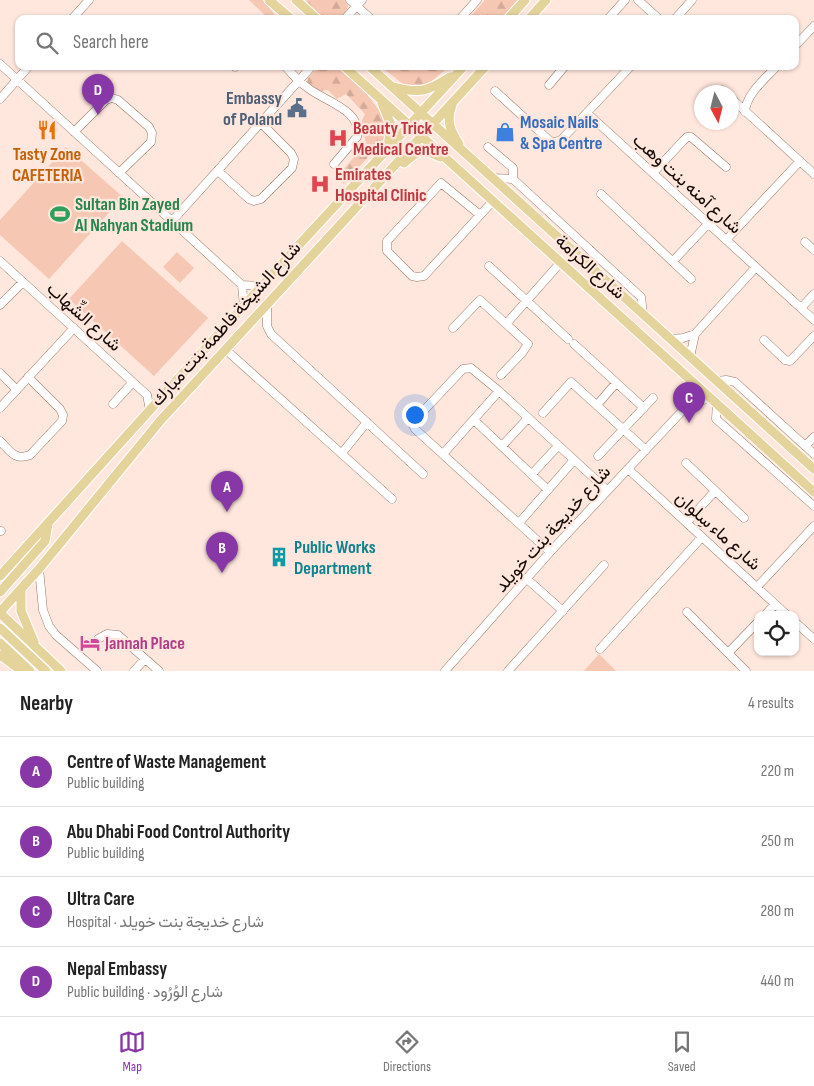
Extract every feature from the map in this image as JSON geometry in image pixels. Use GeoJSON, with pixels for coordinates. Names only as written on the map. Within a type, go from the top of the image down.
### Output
{"type":"FeatureCollection","features":[{"type":"Feature","properties":{"kind":"main road"},"geometry":{"type":"LineString","coordinates":[[270,0],[286,15]]}},
{"type":"Feature","properties":{"kind":"main road"},"geometry":{"type":"LineString","coordinates":[[296,0],[313,15]]}},
{"type":"Feature","properties":{"kind":"main road"},"geometry":{"type":"LineString","coordinates":[[512,15],[525,0]]}},
{"type":"Feature","properties":{"kind":"main road"},"geometry":{"type":"LineString","coordinates":[[533,15],[546,0]]}},
{"type":"Feature","properties":{"kind":"main road","name":"شارع الكرامة"},"geometry":{"type":"LineString","coordinates":[[348,70],[814,492]]}},
{"type":"Feature","properties":{"kind":"main road","name":"شارع الكرامة"},"geometry":{"type":"LineString","coordinates":[[374,70],[465,155],[814,469]]}},
{"type":"Feature","properties":{"kind":"main road"},"geometry":{"type":"LineString","coordinates":[[391,87],[410,92],[423,91],[432,88],[459,70]]}},
{"type":"Feature","properties":{"kind":"main road","name":"شارع الشيخة فاطمة بنت مبارك"},"geometry":{"type":"LineString","coordinates":[[0,576],[460,70]]}},
{"type":"Feature","properties":{"kind":"main road","name":"شارع الشيخة فاطمة بنت مبارك"},"geometry":{"type":"LineString","coordinates":[[0,613],[39,569],[160,420],[482,70]]}},
{"type":"Feature","properties":{"kind":"main road"},"geometry":{"type":"LineString","coordinates":[[380,98],[392,125],[387,150]]}},
{"type":"Feature","properties":{"kind":"main road"},"geometry":{"type":"LineString","coordinates":[[453,102],[449,113],[450,126],[452,134],[465,155]]}},
{"type":"Feature","properties":{"kind":"main road"},"geometry":{"type":"LineString","coordinates":[[392,169],[416,153],[423,151],[448,160]]}},
{"type":"Feature","properties":{"kind":"main road"},"geometry":{"type":"LineString","coordinates":[[0,592],[45,541],[48,524]]}},
{"type":"Feature","properties":{"kind":"main road"},"geometry":{"type":"LineString","coordinates":[[21,589],[21,611],[25,625],[36,647]]}},
{"type":"Feature","properties":{"kind":"main road"},"geometry":{"type":"LineString","coordinates":[[0,613],[61,671]]}},
{"type":"Feature","properties":{"kind":"main road"},"geometry":{"type":"LineString","coordinates":[[0,628],[46,671]]}},
{"type":"Feature","properties":{"kind":"main road"},"geometry":{"type":"LineString","coordinates":[[0,643],[30,671]]}},
{"type":"Feature","properties":{"kind":"main road"},"geometry":{"type":"LineString","coordinates":[[0,655],[22,671]]}},
{"type":"Feature","properties":{"kind":"street"},"geometry":{"type":"LineString","coordinates":[[76,15],[89,0]]}},
{"type":"Feature","properties":{"kind":"street"},"geometry":{"type":"LineString","coordinates":[[464,15],[477,0]]}},
{"type":"Feature","properties":{"kind":"street"},"geometry":{"type":"LineString","coordinates":[[612,15],[625,0]]}},
{"type":"Feature","properties":{"kind":"street"},"geometry":{"type":"LineString","coordinates":[[638,0],[655,15]]}},
{"type":"Feature","properties":{"kind":"street"},"geometry":{"type":"LineString","coordinates":[[679,15],[692,0]]}},
{"type":"Feature","properties":{"kind":"street"},"geometry":{"type":"LineString","coordinates":[[348,15],[356,2],[367,15]]}},
{"type":"Feature","properties":{"kind":"street"},"geometry":{"type":"LineString","coordinates":[[799,42],[814,26]]}},
{"type":"Feature","properties":{"kind":"street"},"geometry":{"type":"LineString","coordinates":[[0,64],[242,285],[262,286]]}},
{"type":"Feature","properties":{"kind":"street"},"geometry":{"type":"LineString","coordinates":[[0,99],[26,70]]}},
{"type":"Feature","properties":{"kind":"street"},"geometry":{"type":"LineString","coordinates":[[289,70],[308,89],[337,104],[349,114],[357,125],[357,137],[334,164]]}},
{"type":"Feature","properties":{"kind":"street"},"geometry":{"type":"LineString","coordinates":[[172,221],[309,70]]}},
{"type":"Feature","properties":{"kind":"street"},"geometry":{"type":"LineString","coordinates":[[549,85],[562,70]]}},
{"type":"Feature","properties":{"kind":"street"},"geometry":{"type":"LineString","coordinates":[[495,91],[550,141],[555,142],[561,140],[627,70]]}},
{"type":"Feature","properties":{"kind":"street"},"geometry":{"type":"LineString","coordinates":[[745,112],[749,97],[773,70]]}},
{"type":"Feature","properties":{"kind":"street"},"geometry":{"type":"LineString","coordinates":[[74,132],[106,100],[112,98],[118,100],[149,127],[152,133],[151,142],[119,173]]}},
{"type":"Feature","properties":{"kind":"street"},"geometry":{"type":"LineString","coordinates":[[739,106],[814,174]]}},
{"type":"Feature","properties":{"kind":"street","name":"شارع آمنه بنت وهب"},"geometry":{"type":"LineString","coordinates":[[587,113],[814,320]]}},
{"type":"Feature","properties":{"kind":"street"},"geometry":{"type":"LineString","coordinates":[[218,171],[248,199],[254,201],[261,199],[292,168],[294,159],[291,153],[261,123]]}},
{"type":"Feature","properties":{"kind":"street"},"geometry":{"type":"LineString","coordinates":[[652,173],[687,137],[691,137],[726,167]]}},
{"type":"Feature","properties":{"kind":"street"},"geometry":{"type":"LineString","coordinates":[[488,147],[513,168],[513,179]]}},
{"type":"Feature","properties":{"kind":"street"},"geometry":{"type":"LineString","coordinates":[[726,240],[800,161]]}},
{"type":"Feature","properties":{"kind":"street"},"geometry":{"type":"LineString","coordinates":[[492,178],[513,179],[641,297],[642,314]]}},
{"type":"Feature","properties":{"kind":"street"},"geometry":{"type":"LineString","coordinates":[[480,215],[441,183],[386,241],[387,251],[412,276],[417,278],[424,276],[493,201]]}},
{"type":"Feature","properties":{"kind":"street"},"geometry":{"type":"LineString","coordinates":[[601,194],[691,279]]}},
{"type":"Feature","properties":{"kind":"street"},"geometry":{"type":"LineString","coordinates":[[673,261],[708,224]]}},
{"type":"Feature","properties":{"kind":"street"},"geometry":{"type":"LineString","coordinates":[[805,242],[814,250]]}},
{"type":"Feature","properties":{"kind":"street","name":"شارع الشِّهاب"},"geometry":{"type":"LineString","coordinates":[[0,261],[148,395]]}},
{"type":"Feature","properties":{"kind":"street"},"geometry":{"type":"LineString","coordinates":[[506,324],[561,262]]}},
{"type":"Feature","properties":{"kind":"street"},"geometry":{"type":"LineString","coordinates":[[488,266],[644,408]]}},
{"type":"Feature","properties":{"kind":"street"},"geometry":{"type":"LineString","coordinates":[[671,339],[695,334],[756,267]]}},
{"type":"Feature","properties":{"kind":"street"},"geometry":{"type":"LineString","coordinates":[[0,305],[23,282]]}},
{"type":"Feature","properties":{"kind":"street"},"geometry":{"type":"LineString","coordinates":[[242,285],[244,306]]}},
{"type":"Feature","properties":{"kind":"street"},"geometry":{"type":"LineString","coordinates":[[801,308],[814,294]]}},
{"type":"Feature","properties":{"kind":"street"},"geometry":{"type":"LineString","coordinates":[[453,328],[480,300],[528,344],[501,375]]}},
{"type":"Feature","properties":{"kind":"street"},"geometry":{"type":"LineString","coordinates":[[267,304],[267,326],[272,334],[424,474]]}},
{"type":"Feature","properties":{"kind":"street"},"geometry":{"type":"LineString","coordinates":[[0,408],[74,328]]}},
{"type":"Feature","properties":{"kind":"street"},"geometry":{"type":"LineString","coordinates":[[690,357],[695,334]]}},
{"type":"Feature","properties":{"kind":"street"},"geometry":{"type":"LineString","coordinates":[[764,340],[785,360],[790,361],[814,336]]}},
{"type":"Feature","properties":{"kind":"street"},"geometry":{"type":"LineString","coordinates":[[225,349],[392,499]]}},
{"type":"Feature","properties":{"kind":"street"},"geometry":{"type":"LineString","coordinates":[[550,552],[415,429],[412,425],[413,422],[463,369],[471,368],[499,391],[607,490]]}},
{"type":"Feature","properties":{"kind":"street"},"geometry":{"type":"LineString","coordinates":[[0,373],[17,390]]}},
{"type":"Feature","properties":{"kind":"street"},"geometry":{"type":"LineString","coordinates":[[0,441],[17,457],[30,455],[62,422],[63,415],[60,409],[28,377]]}},
{"type":"Feature","properties":{"kind":"street"},"geometry":{"type":"LineString","coordinates":[[685,408],[690,379]]}},
{"type":"Feature","properties":{"kind":"street"},"geometry":{"type":"LineString","coordinates":[[717,381],[735,382],[814,454]]}},
{"type":"Feature","properties":{"kind":"street"},"geometry":{"type":"LineString","coordinates":[[113,404],[133,382]]}},
{"type":"Feature","properties":{"kind":"street"},"geometry":{"type":"LineString","coordinates":[[543,413],[571,382],[646,450]]}},
{"type":"Feature","properties":{"kind":"street"},"geometry":{"type":"LineString","coordinates":[[597,405],[616,383]]}},
{"type":"Feature","properties":{"kind":"street"},"geometry":{"type":"LineString","coordinates":[[443,454],[499,391]]}},
{"type":"Feature","properties":{"kind":"street"},"geometry":{"type":"LineString","coordinates":[[150,410],[148,395],[162,396]]}},
{"type":"Feature","properties":{"kind":"street"},"geometry":{"type":"LineString","coordinates":[[598,456],[653,398]]}},
{"type":"Feature","properties":{"kind":"street"},"geometry":{"type":"LineString","coordinates":[[713,400],[716,418],[814,506]]}},
{"type":"Feature","properties":{"kind":"street","name":"شارع خديجة بنت خويلد"},"geometry":{"type":"LineString","coordinates":[[445,671],[550,552],[685,408],[713,400]]}},
{"type":"Feature","properties":{"kind":"street"},"geometry":{"type":"LineString","coordinates":[[502,446],[528,418]]}},
{"type":"Feature","properties":{"kind":"street"},"geometry":{"type":"LineString","coordinates":[[474,420],[548,490]]}},
{"type":"Feature","properties":{"kind":"street"},"geometry":{"type":"LineString","coordinates":[[342,453],[367,422]]}},
{"type":"Feature","properties":{"kind":"street"},"geometry":{"type":"LineString","coordinates":[[805,446],[814,437]]}},
{"type":"Feature","properties":{"kind":"street"},"geometry":{"type":"LineString","coordinates":[[532,474],[558,446]]}},
{"type":"Feature","properties":{"kind":"street"},"geometry":{"type":"LineString","coordinates":[[519,524],[574,460]]}},
{"type":"Feature","properties":{"kind":"street"},"geometry":{"type":"LineString","coordinates":[[686,463],[744,518]]}},
{"type":"Feature","properties":{"kind":"street","name":"شارع ماء سِلوان"},"geometry":{"type":"LineString","coordinates":[[628,469],[783,611]]}},
{"type":"Feature","properties":{"kind":"street"},"geometry":{"type":"LineString","coordinates":[[687,522],[715,491]]}},
{"type":"Feature","properties":{"kind":"street"},"geometry":{"type":"LineString","coordinates":[[757,587],[814,526]]}},
{"type":"Feature","properties":{"kind":"street"},"geometry":{"type":"LineString","coordinates":[[600,649],[702,537]]}},
{"type":"Feature","properties":{"kind":"street"},"geometry":{"type":"LineString","coordinates":[[508,671],[604,565]]}},
{"type":"Feature","properties":{"kind":"street"},"geometry":{"type":"LineString","coordinates":[[39,569],[43,610],[49,626],[56,635],[97,671]]}},
{"type":"Feature","properties":{"kind":"street"},"geometry":{"type":"LineString","coordinates":[[527,578],[563,611]]}},
{"type":"Feature","properties":{"kind":"street"},"geometry":{"type":"LineString","coordinates":[[769,611],[775,604]]}},
{"type":"Feature","properties":{"kind":"street"},"geometry":{"type":"LineString","coordinates":[[687,612],[746,671]]}},
{"type":"Feature","properties":{"kind":"street"},"geometry":{"type":"LineString","coordinates":[[728,653],[754,626]]}},
{"type":"Feature","properties":{"kind":"street"},"geometry":{"type":"LineString","coordinates":[[799,626],[814,639]]}},
{"type":"Feature","properties":{"kind":"street"},"geometry":{"type":"LineString","coordinates":[[98,639],[104,635],[111,634],[123,639],[159,671]]}},
{"type":"Feature","properties":{"kind":"street"},"geometry":{"type":"LineString","coordinates":[[134,671],[145,659]]}},
{"type":"Feature","properties":{"kind":"green space"},"geometry":{"type":"Polygon","coordinates":[[[249,0],[263,0],[275,15],[265,15],[249,0]]]}},
{"type":"Feature","properties":{"kind":"green space"},"geometry":{"type":"Polygon","coordinates":[[[306,0],[345,0],[348,6],[343,15],[322,15],[306,0]]]}},
{"type":"Feature","properties":{"kind":"green space"},"geometry":{"type":"Polygon","coordinates":[[[485,0],[519,0],[506,15],[472,15],[485,0]]]}},
{"type":"Feature","properties":{"kind":"green space"},"geometry":{"type":"Polygon","coordinates":[[[315,70],[342,70],[370,98],[382,117],[385,127],[385,138],[344,184],[336,178],[366,143],[361,123],[365,114],[346,94],[337,99],[328,90],[319,91],[307,84],[308,78],[315,70]]]}},
{"type":"Feature","properties":{"kind":"green space"},"geometry":{"type":"Polygon","coordinates":[[[385,70],[445,70],[428,84],[407,87],[385,70]]]}},
{"type":"Feature","properties":{"kind":"green space"},"geometry":{"type":"Polygon","coordinates":[[[66,147],[123,197],[49,279],[0,235],[0,220],[66,147]]]}},
{"type":"Feature","properties":{"kind":"green space"},"geometry":{"type":"Polygon","coordinates":[[[122,241],[208,318],[154,376],[69,299],[122,241]]]}},
{"type":"Feature","properties":{"kind":"green space"},"geometry":{"type":"Polygon","coordinates":[[[177,252],[194,268],[180,283],[163,267],[177,252]]]}},
{"type":"Feature","properties":{"kind":"green space"},"geometry":{"type":"Polygon","coordinates":[[[599,654],[616,671],[584,671],[599,654]]]}},
{"type":"Feature","properties":{"kind":"place","name":"Embassy of Poland"},"geometry":{"type":"Point","coordinates":[297,108]}},
{"type":"Feature","properties":{"kind":"place","name":"Nepal Embassy"},"geometry":{"type":"Point","coordinates":[98,115]}},
{"type":"Feature","properties":{"kind":"place","name":"Tasty Zone CAFETERIA"},"geometry":{"type":"Point","coordinates":[47,130]}},
{"type":"Feature","properties":{"kind":"place","name":"Mosaic Nails & Spa Centre"},"geometry":{"type":"Point","coordinates":[505,132]}},
{"type":"Feature","properties":{"kind":"place","name":"Beauty Trick Medical Centre"},"geometry":{"type":"Point","coordinates":[338,138]}},
{"type":"Feature","properties":{"kind":"place","name":"Emirates Hospital Clinic"},"geometry":{"type":"Point","coordinates":[320,184]}},
{"type":"Feature","properties":{"kind":"place","name":"Sultan Bin Zayed Al Nahyan Stadium"},"geometry":{"type":"Point","coordinates":[60,214]}},
{"type":"Feature","properties":{"kind":"place","name":"Ultra Care"},"geometry":{"type":"Point","coordinates":[689,423]}},
{"type":"Feature","properties":{"kind":"place","name":"Centre of Waste Management"},"geometry":{"type":"Point","coordinates":[227,512]}},
{"type":"Feature","properties":{"kind":"place","name":"Public Works Department"},"geometry":{"type":"Point","coordinates":[279,557]}},
{"type":"Feature","properties":{"kind":"place","name":"Abu Dhabi Food Control Authority"},"geometry":{"type":"Point","coordinates":[222,573]}},
{"type":"Feature","properties":{"kind":"place","name":"Jannah Place"},"geometry":{"type":"Point","coordinates":[90,643]}}]}
